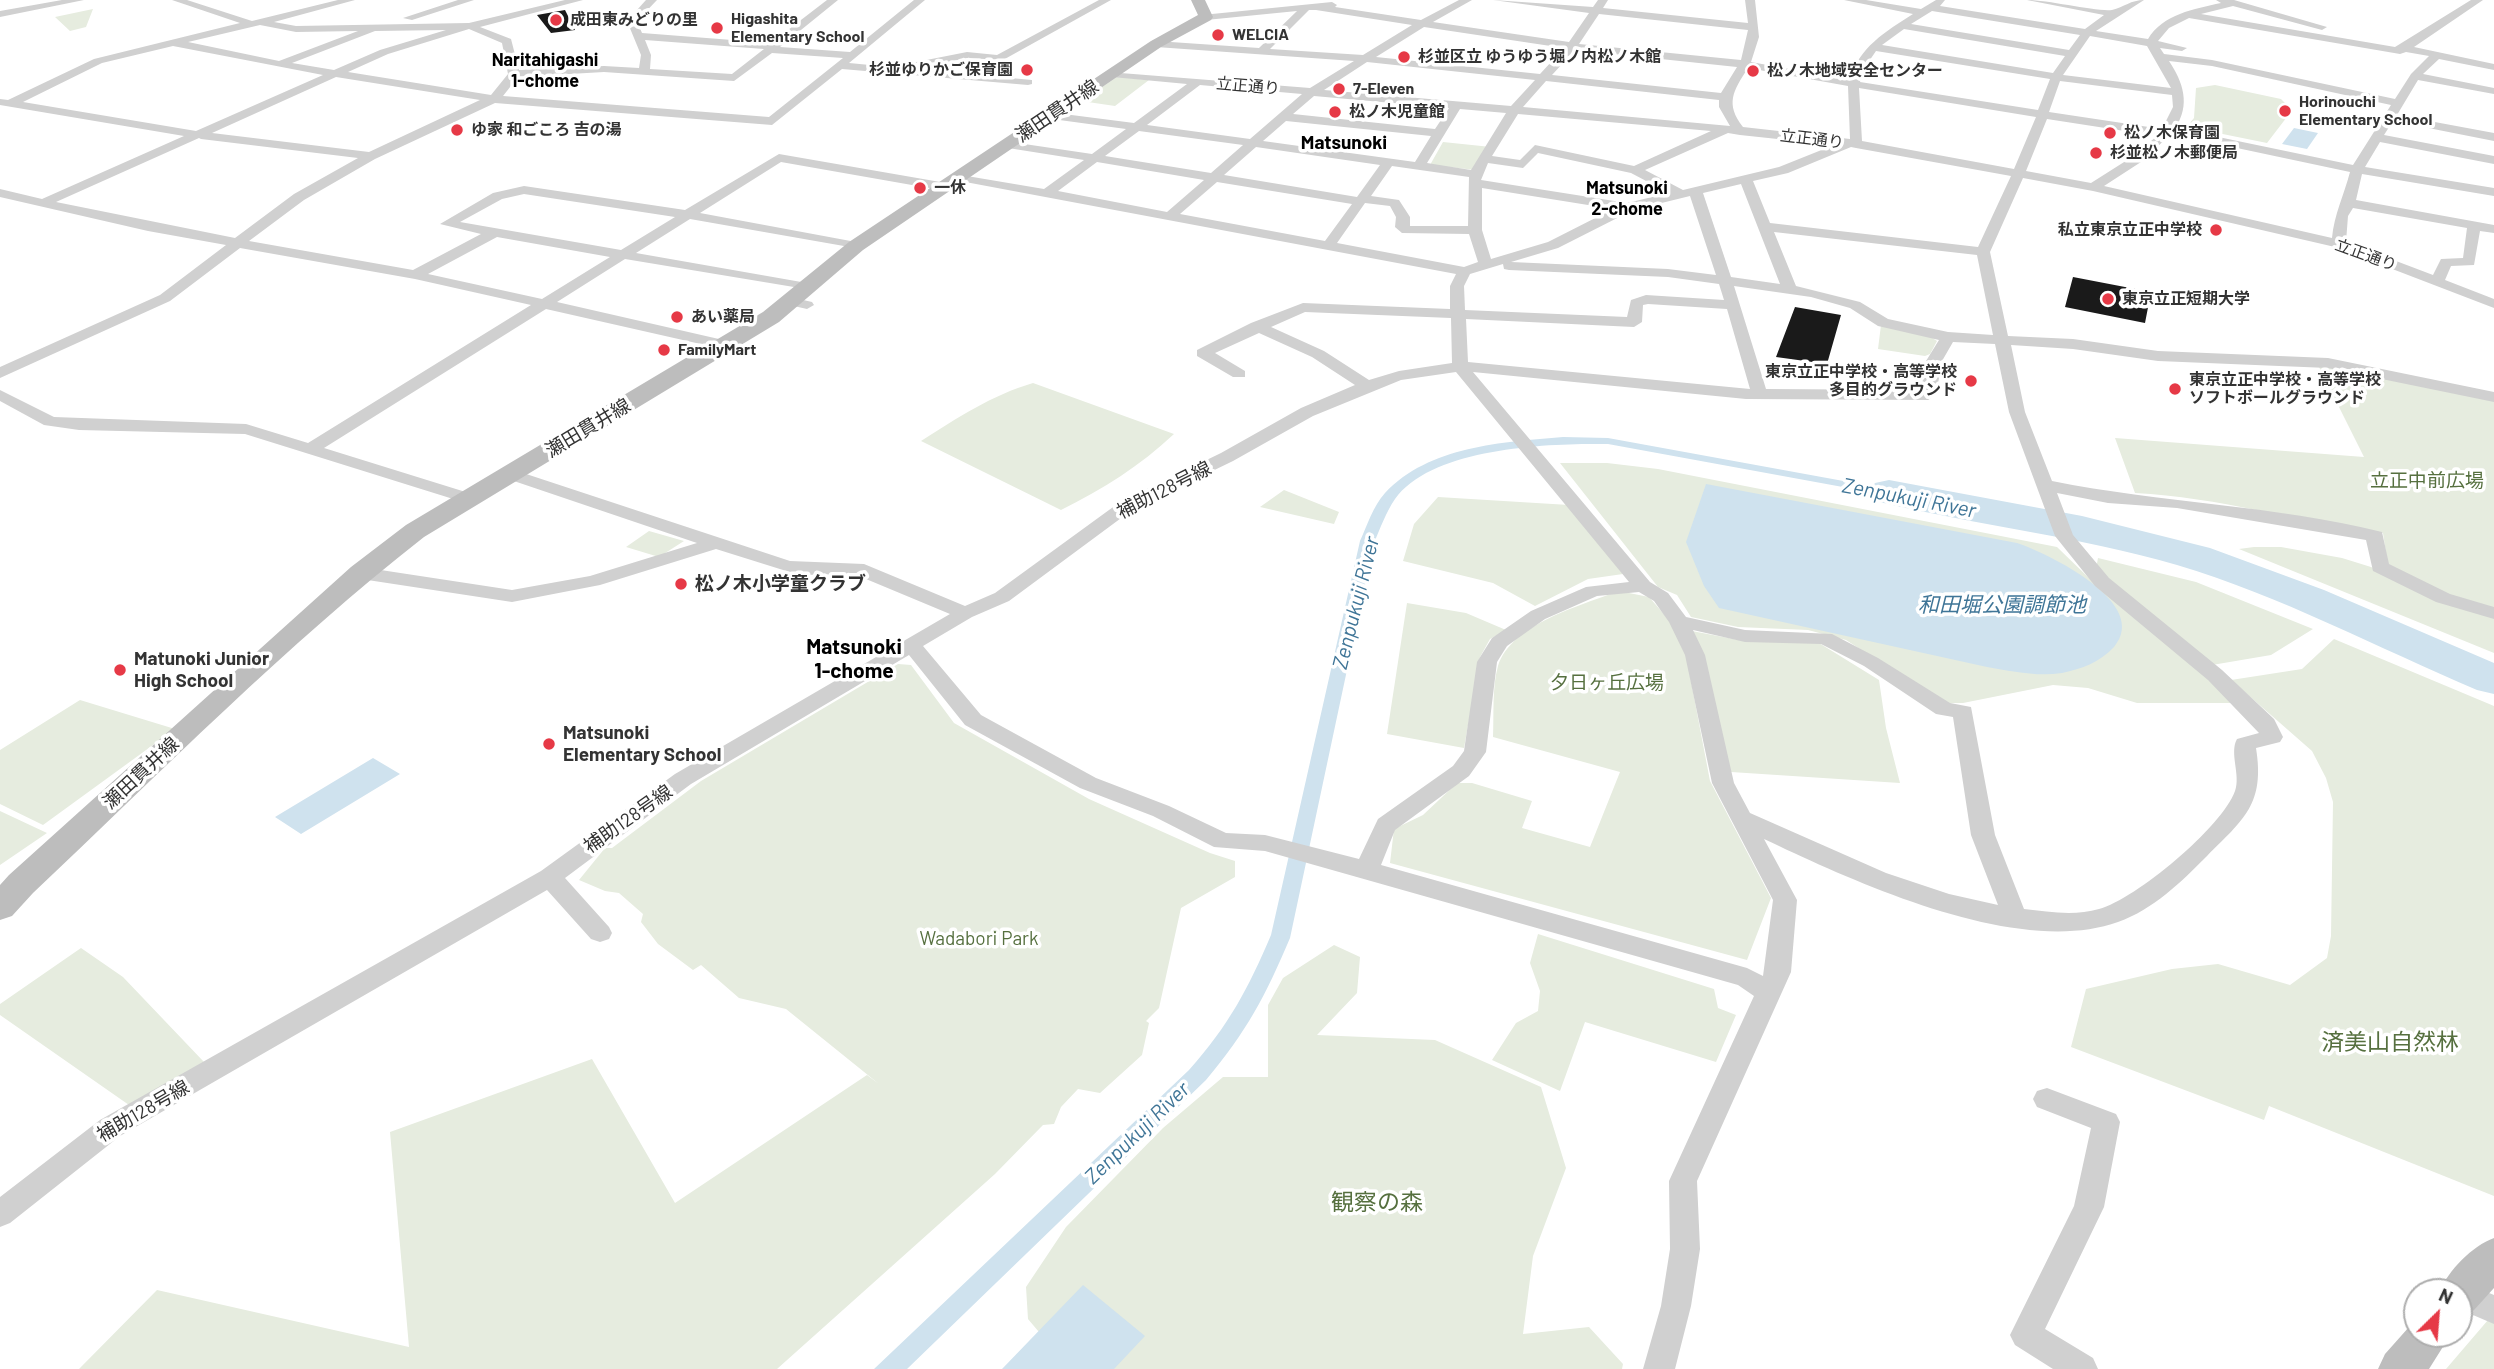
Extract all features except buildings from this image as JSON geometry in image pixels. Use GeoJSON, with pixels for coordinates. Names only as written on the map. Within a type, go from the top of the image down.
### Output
{"type":"FeatureCollection","features":[{"type":"Feature","properties":{"kind":"main road"},"geometry":{"type":"LineString","coordinates":[[1198,0],[1206,17]]}},
{"type":"Feature","properties":{"kind":"main road","name":"瀬田貫井線"},"geometry":{"type":"LineString","coordinates":[[0,907],[94,816],[361,573],[415,531],[801,298],[856,246],[1156,44],[1206,17]]}},
{"type":"Feature","properties":{"kind":"main road"},"geometry":{"type":"LineString","coordinates":[[2473,1280],[2494,1257]]}},
{"type":"Feature","properties":{"kind":"main road"},"geometry":{"type":"LineString","coordinates":[[2401,1369],[2418,1348]]}},
{"type":"Feature","properties":{"kind":"street"},"geometry":{"type":"LineString","coordinates":[[0,14],[79,0]]}},
{"type":"Feature","properties":{"kind":"street"},"geometry":{"type":"LineString","coordinates":[[0,373],[165,298],[299,197],[371,156],[493,99],[506,89],[514,74],[507,41],[469,26],[296,29],[256,23],[177,0]]}},
{"type":"Feature","properties":{"kind":"street"},"geometry":{"type":"LineString","coordinates":[[4,104],[64,80],[98,61],[349,0]]}},
{"type":"Feature","properties":{"kind":"street"},"geometry":{"type":"LineString","coordinates":[[280,64],[379,27],[469,0]]}},
{"type":"Feature","properties":{"kind":"street"},"geometry":{"type":"LineString","coordinates":[[43,203],[201,135],[384,51],[469,26],[578,0]]}},
{"type":"Feature","properties":{"kind":"street"},"geometry":{"type":"LineString","coordinates":[[644,71],[646,55],[632,21],[652,0]]}},
{"type":"Feature","properties":{"kind":"street"},"geometry":{"type":"LineString","coordinates":[[514,74],[604,69],[734,78],[834,0]]}},
{"type":"Feature","properties":{"kind":"street"},"geometry":{"type":"LineString","coordinates":[[169,42],[334,74],[493,99],[675,111],[772,121],[920,0]]}},
{"type":"Feature","properties":{"kind":"street"},"geometry":{"type":"LineString","coordinates":[[891,70],[967,55],[999,58],[1106,0]]}},
{"type":"Feature","properties":{"kind":"street"},"geometry":{"type":"LineString","coordinates":[[1206,17],[1320,8],[1349,0]]}},
{"type":"Feature","properties":{"kind":"street"},"geometry":{"type":"LineString","coordinates":[[1170,216],[1314,92],[1421,24],[1467,0]]}},
{"type":"Feature","properties":{"kind":"street"},"geometry":{"type":"LineString","coordinates":[[1498,0],[1753,27]]}},
{"type":"Feature","properties":{"kind":"street"},"geometry":{"type":"LineString","coordinates":[[1486,265],[1475,230],[1475,178],[1483,158],[1514,110],[1572,46],[1603,0]]}},
{"type":"Feature","properties":{"kind":"street"},"geometry":{"type":"LineString","coordinates":[[1740,131],[1730,119],[1725,97],[1728,85],[1752,48],[1753,27],[1749,0]]}},
{"type":"Feature","properties":{"kind":"street"},"geometry":{"type":"LineString","coordinates":[[1849,0],[2182,48]]}},
{"type":"Feature","properties":{"kind":"street"},"geometry":{"type":"LineString","coordinates":[[310,449],[779,158],[1047,193],[1464,271],[1553,245],[1628,207],[1783,170],[1853,144],[1854,84],[1863,61],[1873,47],[1943,0]]}},
{"type":"Feature","properties":{"kind":"street"},"geometry":{"type":"LineString","coordinates":[[2032,0],[2113,13]]}},
{"type":"Feature","properties":{"kind":"street"},"geometry":{"type":"LineString","coordinates":[[1741,818],[1866,876],[1924,898],[2014,917],[2061,923],[2096,919],[2121,911],[2181,869],[2230,819],[2249,783],[2245,744],[2272,737],[2266,724],[2215,675],[2102,582],[2064,536],[2017,412],[1983,252],[2056,77],[2087,33],[2113,13],[2139,0]]}},
{"type":"Feature","properties":{"kind":"street"},"geometry":{"type":"LineString","coordinates":[[2221,0],[2405,49],[2494,67]]}},
{"type":"Feature","properties":{"kind":"street"},"geometry":{"type":"LineString","coordinates":[[2190,15],[2347,47],[2400,51],[2476,1],[2494,4]]}},
{"type":"Feature","properties":{"kind":"street"},"geometry":{"type":"LineString","coordinates":[[2151,43],[2159,29],[2190,15],[2234,3]]}},
{"type":"Feature","properties":{"kind":"street"},"geometry":{"type":"LineString","coordinates":[[1320,8],[1572,46],[1743,64],[2042,115],[2166,131],[2357,169],[2494,192]]}},
{"type":"Feature","properties":{"kind":"street"},"geometry":{"type":"LineString","coordinates":[[1263,50],[1304,9]]}},
{"type":"Feature","properties":{"kind":"street"},"geometry":{"type":"LineString","coordinates":[[1904,26],[2071,54]]}},
{"type":"Feature","properties":{"kind":"street"},"geometry":{"type":"LineString","coordinates":[[2270,45],[2284,33]]}},
{"type":"Feature","properties":{"kind":"street"},"geometry":{"type":"LineString","coordinates":[[639,36],[853,55]]}},
{"type":"Feature","properties":{"kind":"street"},"geometry":{"type":"LineString","coordinates":[[2093,187],[2134,159],[2166,131],[2178,115],[2178,92],[2151,43]]}},
{"type":"Feature","properties":{"kind":"street"},"geometry":{"type":"LineString","coordinates":[[1156,44],[1366,59],[1725,97]]}},
{"type":"Feature","properties":{"kind":"street"},"geometry":{"type":"LineString","coordinates":[[1873,47],[2056,77],[2178,92]]}},
{"type":"Feature","properties":{"kind":"street"},"geometry":{"type":"LineString","coordinates":[[2339,244],[2341,216],[2348,203],[2357,169],[2379,138],[2415,76],[2437,55]]}},
{"type":"Feature","properties":{"kind":"street"},"geometry":{"type":"LineString","coordinates":[[2159,56],[2212,63],[2398,103]]}},
{"type":"Feature","properties":{"kind":"street"},"geometry":{"type":"LineString","coordinates":[[839,66],[1028,82]]}},
{"type":"Feature","properties":{"kind":"street","name":"立正通り"},"geometry":{"type":"LineString","coordinates":[[1112,74],[1726,129],[1853,144],[2093,187],[2203,215],[2339,244],[2494,304]]}},
{"type":"Feature","properties":{"kind":"street"},"geometry":{"type":"LineString","coordinates":[[2415,76],[2494,91]]}},
{"type":"Feature","properties":{"kind":"street"},"geometry":{"type":"LineString","coordinates":[[1047,193],[1197,82]]}},
{"type":"Feature","properties":{"kind":"street"},"geometry":{"type":"LineString","coordinates":[[4,104],[201,135],[371,156]]}},
{"type":"Feature","properties":{"kind":"street"},"geometry":{"type":"LineString","coordinates":[[1418,167],[1456,105]]}},
{"type":"Feature","properties":{"kind":"street"},"geometry":{"type":"LineString","coordinates":[[1052,115],[1418,167],[1628,207]]}},
{"type":"Feature","properties":{"kind":"street"},"geometry":{"type":"LineString","coordinates":[[1283,117],[1438,133]]}},
{"type":"Feature","properties":{"kind":"street"},"geometry":{"type":"LineString","coordinates":[[2390,117],[2494,137]]}},
{"type":"Feature","properties":{"kind":"street"},"geometry":{"type":"LineString","coordinates":[[1635,170],[1726,129]]}},
{"type":"Feature","properties":{"kind":"street"},"geometry":{"type":"LineString","coordinates":[[2379,138],[2494,160]]}},
{"type":"Feature","properties":{"kind":"street"},"geometry":{"type":"LineString","coordinates":[[1008,144],[1216,178],[1394,203],[1403,217],[1402,227],[1407,230],[1475,230]]}},
{"type":"Feature","properties":{"kind":"street"},"geometry":{"type":"LineString","coordinates":[[1483,158],[1523,164],[1535,149],[1635,170],[1679,193]]}},
{"type":"Feature","properties":{"kind":"street"},"geometry":{"type":"LineString","coordinates":[[1328,246],[1387,163]]}},
{"type":"Feature","properties":{"kind":"street"},"geometry":{"type":"LineString","coordinates":[[1746,180],[1790,290]]}},
{"type":"Feature","properties":{"kind":"street"},"geometry":{"type":"LineString","coordinates":[[801,298],[624,256],[447,224],[498,196],[524,190],[689,215],[856,246]]}},
{"type":"Feature","properties":{"kind":"street"},"geometry":{"type":"LineString","coordinates":[[1695,190],[1759,394]]}},
{"type":"Feature","properties":{"kind":"street"},"geometry":{"type":"LineString","coordinates":[[0,194],[116,221],[415,275],[727,345]]}},
{"type":"Feature","properties":{"kind":"street"},"geometry":{"type":"LineString","coordinates":[[2348,203],[2494,229]]}},
{"type":"Feature","properties":{"kind":"street"},"geometry":{"type":"LineString","coordinates":[[2437,281],[2446,262],[2469,262],[2474,226]]}},
{"type":"Feature","properties":{"kind":"street"},"geometry":{"type":"LineString","coordinates":[[1767,227],[1983,252]]}},
{"type":"Feature","properties":{"kind":"street"},"geometry":{"type":"LineString","coordinates":[[415,275],[495,233]]}},
{"type":"Feature","properties":{"kind":"street"},"geometry":{"type":"LineString","coordinates":[[1486,265],[1668,273],[1725,280],[1812,292],[1855,306],[1883,323],[1948,337],[2073,344],[2158,356],[2328,363],[2494,397]]}},
{"type":"Feature","properties":{"kind":"street"},"geometry":{"type":"LineString","coordinates":[[1464,271],[1457,286],[1460,367],[1539,458],[1643,586],[1661,597],[1679,621],[1695,655],[1723,783],[1785,900],[1783,944],[1769,994],[1706,1125],[1683,1181],[1685,1250],[1676,1306],[1659,1369]]}},
{"type":"Feature","properties":{"kind":"street"},"geometry":{"type":"LineString","coordinates":[[1239,374],[1203,353],[1256,326],[1303,307],[1634,322],[1636,303],[1646,299],[1732,305]]}},
{"type":"Feature","properties":{"kind":"street"},"geometry":{"type":"LineString","coordinates":[[1256,326],[1318,354],[1367,386]]}},
{"type":"Feature","properties":{"kind":"street","name":"補助128号線"},"geometry":{"type":"LineString","coordinates":[[0,1213],[110,1128],[550,877],[683,779],[965,613],[1002,597],[1126,506],[1227,457],[1307,412],[1367,386],[1399,376],[1460,367],[1525,370],[1599,382],[1759,394],[1928,395],[1934,361],[1948,337]]}},
{"type":"Feature","properties":{"kind":"street"},"geometry":{"type":"LineString","coordinates":[[0,395],[50,421],[79,425],[246,429],[466,498]]}},
{"type":"Feature","properties":{"kind":"street"},"geometry":{"type":"LineString","coordinates":[[511,474],[712,544],[799,569],[857,568],[965,613]]}},
{"type":"Feature","properties":{"kind":"street"},"geometry":{"type":"LineString","coordinates":[[2045,485],[2108,498],[2177,503],[2375,536],[2380,567],[2443,598],[2494,613]]}},
{"type":"Feature","properties":{"kind":"street"},"geometry":{"type":"LineString","coordinates":[[361,573],[512,596],[593,581],[712,544]]}},
{"type":"Feature","properties":{"kind":"street"},"geometry":{"type":"LineString","coordinates":[[1368,870],[1385,825],[1461,771],[1475,752],[1488,662],[1499,642],[1538,615],[1592,591],[1643,586]]}},
{"type":"Feature","properties":{"kind":"street"},"geometry":{"type":"LineString","coordinates":[[1679,621],[1745,636],[1825,638],[1871,662],[1944,709],[1963,712],[1983,835],[2014,917]]}},
{"type":"Feature","properties":{"kind":"street"},"geometry":{"type":"LineString","coordinates":[[911,644],[973,720],[1088,783],[1161,811],[1222,841],[1265,843],[1368,870],[1747,978],[1769,994]]}},
{"type":"Feature","properties":{"kind":"street"},"geometry":{"type":"LineString","coordinates":[[550,877],[600,933]]}},
{"type":"Feature","properties":{"kind":"street"},"geometry":{"type":"LineString","coordinates":[[2047,1099],[2106,1122],[2088,1206],[2026,1335],[2082,1369]]}},
{"type":"Feature","properties":{"kind":"street"},"geometry":{"type":"LineString","coordinates":[[2473,1302],[2494,1310]]}},
{"type":"Feature","properties":{"kind":"green space"},"geometry":{"type":"Polygon","coordinates":[[[93,9],[86,27],[70,31],[55,17],[93,9]]]}},
{"type":"Feature","properties":{"kind":"green space"},"geometry":{"type":"Polygon","coordinates":[[[1117,77],[1149,80],[1115,106],[1081,101],[1117,77]]]}},
{"type":"Feature","properties":{"kind":"green space"},"geometry":{"type":"Polygon","coordinates":[[[2215,85],[2281,99],[2286,104],[2285,112],[2290,113],[2267,143],[2193,128],[2188,125],[2194,118],[2196,88],[2215,85]]]}},
{"type":"Feature","properties":{"kind":"green space"},"geometry":{"type":"Polygon","coordinates":[[[1443,142],[1491,147],[1476,170],[1430,165],[1443,142]]]}},
{"type":"Feature","properties":{"kind":"green space"},"geometry":{"type":"Polygon","coordinates":[[[1881,325],[1931,337],[1937,341],[1930,354],[1925,356],[1878,349],[1881,325]]]}},
{"type":"Feature","properties":{"kind":"green space","name":"立正中前広場"},"geometry":{"type":"Polygon","coordinates":[[[2318,365],[2494,398],[2494,608],[2449,595],[2388,567],[2383,533],[2197,499],[2135,493],[2115,438],[2364,457],[2318,365]]]}},
{"type":"Feature","properties":{"kind":"green space"},"geometry":{"type":"Polygon","coordinates":[[[1033,383],[1174,434],[1120,476],[1061,510],[921,441],[989,401],[1033,383]]]}},
{"type":"Feature","properties":{"kind":"green space","name":"和田堀公園調節池"},"geometry":{"type":"Polygon","coordinates":[[[1560,463],[1607,463],[1658,469],[2057,547],[2090,579],[2238,703],[2137,703],[2088,688],[2053,685],[1963,703],[1943,703],[1846,640],[1808,630],[1738,627],[1691,617],[1677,595],[1658,587],[1560,463]]]}},
{"type":"Feature","properties":{"kind":"green space"},"geometry":{"type":"Polygon","coordinates":[[[1284,490],[1339,512],[1334,524],[1260,507],[1284,490]]]}},
{"type":"Feature","properties":{"kind":"green space"},"geometry":{"type":"Polygon","coordinates":[[[1438,497],[1569,505],[1623,574],[1588,579],[1535,606],[1493,583],[1403,561],[1414,524],[1438,497]]]}},
{"type":"Feature","properties":{"kind":"green space"},"geometry":{"type":"Polygon","coordinates":[[[649,531],[684,541],[659,557],[626,547],[649,531]]]}},
{"type":"Feature","properties":{"kind":"green space"},"geometry":{"type":"Polygon","coordinates":[[[2281,547],[2342,558],[2371,567],[2442,601],[2494,616],[2494,653],[2239,549],[2281,547]]]}},
{"type":"Feature","properties":{"kind":"green space"},"geometry":{"type":"Polygon","coordinates":[[[2098,558],[2196,582],[2313,629],[2271,655],[2212,665],[2096,569],[2098,558]]]}},
{"type":"Feature","properties":{"kind":"green space","name":"夕日ヶ丘広場"},"geometry":{"type":"Polygon","coordinates":[[[1619,591],[1649,597],[1670,621],[1686,655],[1710,781],[1771,898],[1747,960],[1390,863],[1394,829],[1423,815],[1457,783],[1472,783],[1532,801],[1522,828],[1590,847],[1620,772],[1493,737],[1495,683],[1498,666],[1505,651],[1517,639],[1549,618],[1619,591]]]}},
{"type":"Feature","properties":{"kind":"green space"},"geometry":{"type":"Polygon","coordinates":[[[1407,603],[1466,613],[1506,630],[1490,639],[1480,657],[1464,748],[1387,734],[1407,603]]]}},
{"type":"Feature","properties":{"kind":"green space"},"geometry":{"type":"Polygon","coordinates":[[[1692,631],[1744,641],[1819,643],[1879,680],[1886,728],[1900,783],[1731,772],[1692,631]]]}},
{"type":"Feature","properties":{"kind":"green space","name":"済美山自然林"},"geometry":{"type":"Polygon","coordinates":[[[2334,639],[2494,706],[2494,1196],[2269,1106],[2264,1120],[2071,1047],[2086,989],[2172,969],[2218,964],[2290,985],[2327,958],[2331,936],[2333,802],[2326,778],[2312,751],[2231,680],[2302,669],[2334,639]]]}},
{"type":"Feature","properties":{"kind":"green space","name":"Wadabori Park"},"geometry":{"type":"Polygon","coordinates":[[[898,664],[911,665],[954,723],[1089,799],[1210,853],[1235,861],[1235,877],[1181,908],[1159,1008],[1146,1021],[1149,1023],[1142,1055],[1100,1093],[1078,1089],[1061,1107],[1054,1124],[1043,1125],[995,1174],[777,1369],[79,1369],[157,1290],[409,1347],[390,1132],[592,1059],[675,1203],[867,1075],[879,1084],[786,1009],[739,998],[701,965],[693,970],[658,944],[641,922],[643,914],[619,893],[605,891],[579,880],[605,848],[612,848],[701,781],[898,664]]]}},
{"type":"Feature","properties":{"kind":"green space"},"geometry":{"type":"Polygon","coordinates":[[[80,700],[175,729],[43,825],[0,804],[0,750],[80,700]]]}},
{"type":"Feature","properties":{"kind":"green space"},"geometry":{"type":"Polygon","coordinates":[[[0,811],[47,833],[0,865],[0,811]]]}},
{"type":"Feature","properties":{"kind":"green space"},"geometry":{"type":"Polygon","coordinates":[[[1538,934],[1714,989],[1718,1008],[1736,1015],[1716,1062],[1585,1022],[1560,1091],[1492,1060],[1516,1023],[1538,1011],[1540,991],[1530,963],[1538,934]]]}},
{"type":"Feature","properties":{"kind":"green space","name":"観察の森"},"geometry":{"type":"Polygon","coordinates":[[[1334,945],[1360,957],[1357,993],[1317,1035],[1435,1040],[1541,1087],[1566,1168],[1533,1256],[1523,1334],[1589,1327],[1623,1364],[1622,1369],[1099,1369],[1044,1338],[1028,1319],[1026,1287],[1066,1227],[1163,1128],[1223,1077],[1268,1077],[1268,1005],[1283,978],[1334,945]]]}},
{"type":"Feature","properties":{"kind":"green space"},"geometry":{"type":"Polygon","coordinates":[[[81,948],[123,977],[204,1062],[129,1105],[0,1015],[0,1004],[81,948]]]}},
{"type":"Feature","properties":{"kind":"green space"},"geometry":{"type":"Polygon","coordinates":[[[2488,1320],[2494,1323],[2494,1369],[2446,1369],[2464,1348],[2473,1348],[2473,1338],[2488,1320]]]}},
{"type":"Feature","properties":{"kind":"water"},"geometry":{"type":"Polygon","coordinates":[[[2294,128],[2318,133],[2307,149],[2282,144],[2294,128]]]}},
{"type":"Feature","properties":{"kind":"water"},"geometry":{"type":"Polygon","coordinates":[[[1563,437],[1608,438],[1953,501],[1952,507],[1608,444],[1525,447],[1463,458],[1436,468],[1412,482],[1395,499],[1374,543],[1290,938],[1254,1013],[1206,1080],[907,1369],[874,1369],[1189,1070],[1236,1006],[1271,935],[1360,541],[1381,498],[1403,477],[1445,456],[1516,441],[1563,437]]]}},
{"type":"Feature","properties":{"kind":"water","name":"和田堀公園調節池"},"geometry":{"type":"Polygon","coordinates":[[[1706,484],[2017,543],[2050,557],[2091,582],[2108,597],[2119,614],[2122,630],[2114,647],[2090,664],[2062,673],[2034,674],[1987,667],[1719,608],[1704,586],[1686,542],[1706,484]]]}},
{"type":"Feature","properties":{"kind":"water"},"geometry":{"type":"Polygon","coordinates":[[[373,758],[400,774],[301,834],[275,817],[373,758]]]}},
{"type":"Feature","properties":{"kind":"water"},"geometry":{"type":"Polygon","coordinates":[[[1083,1285],[1145,1336],[1114,1369],[1002,1369],[1083,1285]]]}},
{"type":"Feature","properties":{"kind":"waterway","name":"Zenpukuji River"},"geometry":{"type":"LineString","coordinates":[[1889,492],[2082,528],[2195,557],[2309,599],[2494,680]]}},
{"type":"Feature","properties":{"kind":"place","name":"成田東みどりの里"},"geometry":{"type":"Point","coordinates":[556,20]}},
{"type":"Feature","properties":{"kind":"place","name":"Higashita Elementary School"},"geometry":{"type":"Point","coordinates":[717,28]}},
{"type":"Feature","properties":{"kind":"place","name":"WELCIA"},"geometry":{"type":"Point","coordinates":[1218,35]}},
{"type":"Feature","properties":{"kind":"place","name":"杉並区立 ゆうゆう堀ノ内松ノ木館"},"geometry":{"type":"Point","coordinates":[1404,57]}},
{"type":"Feature","properties":{"kind":"place","name":"杉並ゆりかご保育園"},"geometry":{"type":"Point","coordinates":[1027,70]}},
{"type":"Feature","properties":{"kind":"place","name":"松ノ木地域安全センター"},"geometry":{"type":"Point","coordinates":[1753,71]}},
{"type":"Feature","properties":{"kind":"place","name":"7-Eleven"},"geometry":{"type":"Point","coordinates":[1339,89]}},
{"type":"Feature","properties":{"kind":"place","name":"Horinouchi Elementary School"},"geometry":{"type":"Point","coordinates":[2285,111]}},
{"type":"Feature","properties":{"kind":"place","name":"松ノ木児童館"},"geometry":{"type":"Point","coordinates":[1335,112]}},
{"type":"Feature","properties":{"kind":"place","name":"ゆ家 和ごころ 吉の湯"},"geometry":{"type":"Point","coordinates":[457,130]}},
{"type":"Feature","properties":{"kind":"place","name":"松ノ木保育園"},"geometry":{"type":"Point","coordinates":[2110,133]}},
{"type":"Feature","properties":{"kind":"place","name":"杉並松ノ木郵便局"},"geometry":{"type":"Point","coordinates":[2096,153]}},
{"type":"Feature","properties":{"kind":"place","name":"一休"},"geometry":{"type":"Point","coordinates":[920,188]}},
{"type":"Feature","properties":{"kind":"place","name":"私立東京立正中学校"},"geometry":{"type":"Point","coordinates":[2216,230]}},
{"type":"Feature","properties":{"kind":"place","name":"東京立正短期大学"},"geometry":{"type":"Point","coordinates":[2108,299]}},
{"type":"Feature","properties":{"kind":"place","name":"あい薬局"},"geometry":{"type":"Point","coordinates":[677,317]}},
{"type":"Feature","properties":{"kind":"place","name":"FamilyMart"},"geometry":{"type":"Point","coordinates":[664,350]}},
{"type":"Feature","properties":{"kind":"place","name":"東京立正中学校・高等学校 多目的グラウンド"},"geometry":{"type":"Point","coordinates":[1971,381]}},
{"type":"Feature","properties":{"kind":"place","name":"東京立正中学校・高等学校 ソフトボールグラウンド"},"geometry":{"type":"Point","coordinates":[2175,389]}},
{"type":"Feature","properties":{"kind":"place","name":"松ノ木小学童クラブ"},"geometry":{"type":"Point","coordinates":[681,584]}},
{"type":"Feature","properties":{"kind":"place","name":"Matunoki Junior High School"},"geometry":{"type":"Point","coordinates":[120,670]}},
{"type":"Feature","properties":{"kind":"place","name":"Matsunoki Elementary School"},"geometry":{"type":"Point","coordinates":[549,744]}},
{"type":"Feature","properties":{"kind":"district","name":"Naritahigashi 1-chome"},"geometry":{"type":"Point","coordinates":[545,70]}},
{"type":"Feature","properties":{"kind":"district","name":"Matsunoki"},"geometry":{"type":"Point","coordinates":[1344,143]}},
{"type":"Feature","properties":{"kind":"district","name":"Matsunoki 2-chome"},"geometry":{"type":"Point","coordinates":[1627,198]}},
{"type":"Feature","properties":{"kind":"district","name":"Matsunoki 1-chome"},"geometry":{"type":"Point","coordinates":[854,659]}}]}
